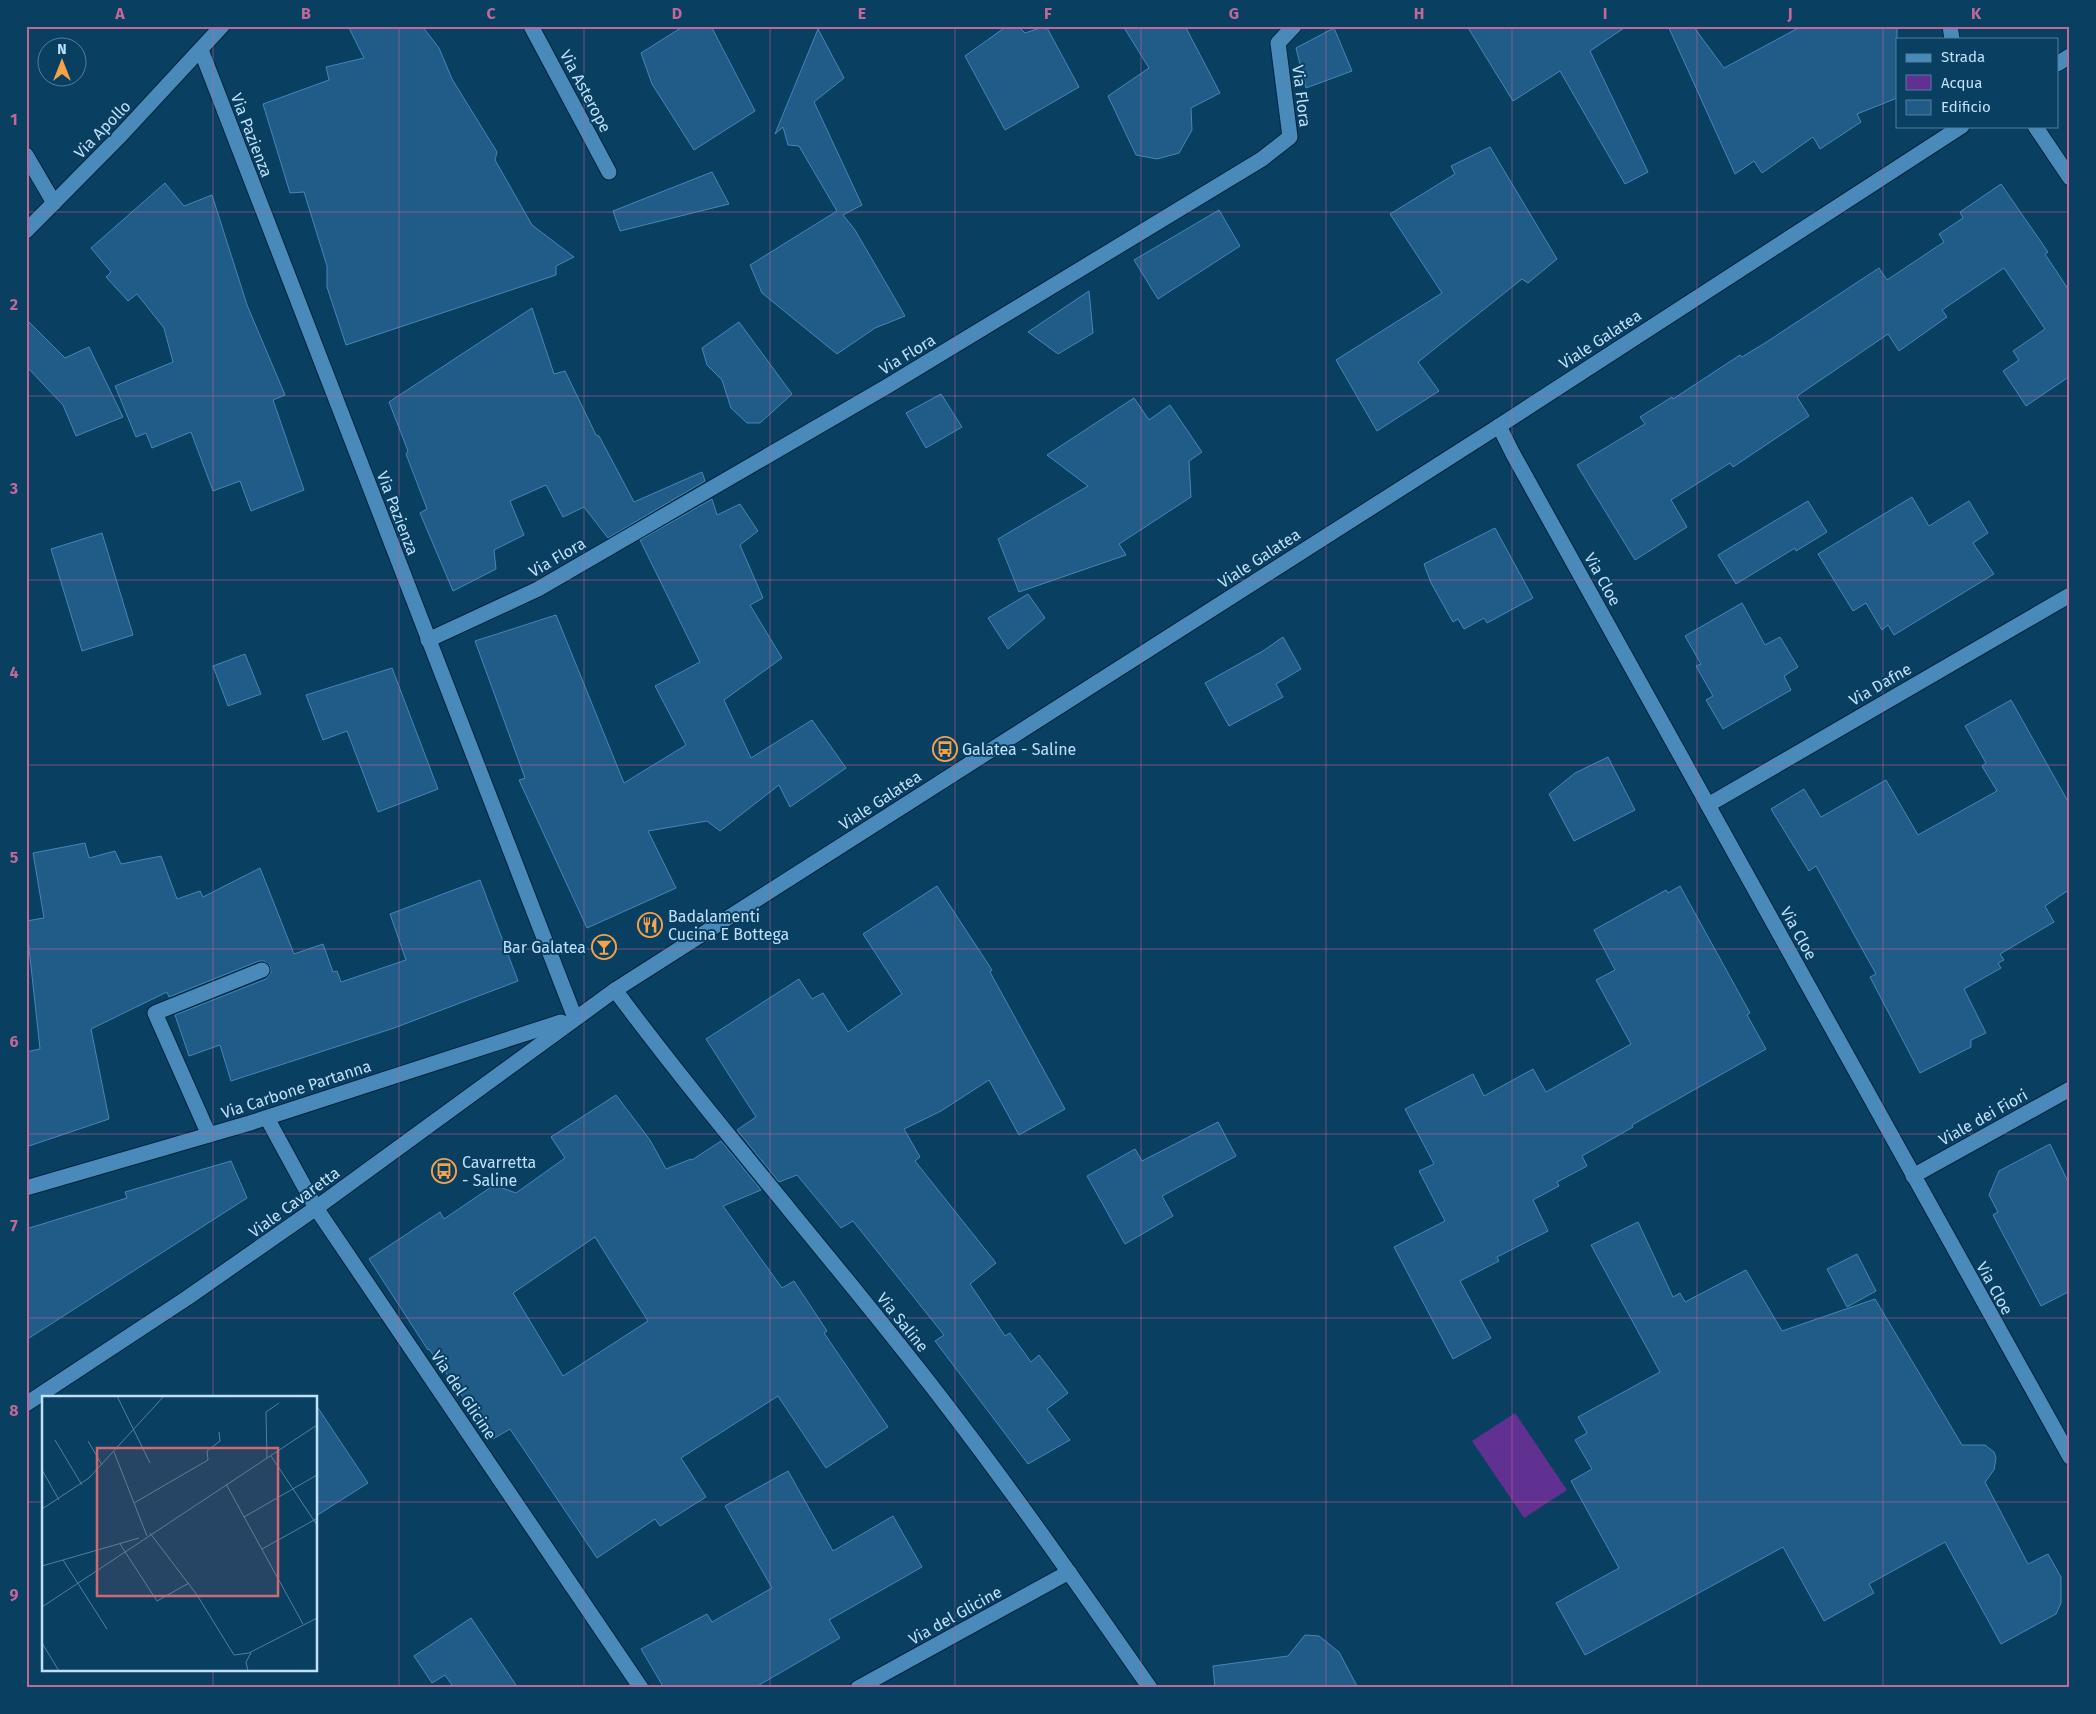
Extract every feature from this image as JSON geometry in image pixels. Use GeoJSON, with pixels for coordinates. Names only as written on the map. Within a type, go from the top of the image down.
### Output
{"type":"FeatureCollection","features":[{"type":"Feature","properties":{"kind":"street"},"geometry":{"type":"LineString","coordinates":[[201,50],[222,26]]}},
{"type":"Feature","properties":{"kind":"street","name":"Via Asterope"},"geometry":{"type":"LineString","coordinates":[[531,26],[609,172]]}},
{"type":"Feature","properties":{"kind":"street","name":"Via Flora"},"geometry":{"type":"LineString","coordinates":[[428,640],[538,588],[563,574],[886,387],[1262,159],[1290,137],[1278,42],[1294,26]]}},
{"type":"Feature","properties":{"kind":"street","name":"Via Apollo"},"geometry":{"type":"LineString","coordinates":[[26,231],[201,50]]}},
{"type":"Feature","properties":{"kind":"street","name":"Via Pazienza"},"geometry":{"type":"LineString","coordinates":[[201,50],[575,1018]]}},
{"type":"Feature","properties":{"kind":"street"},"geometry":{"type":"LineString","coordinates":[[2058,63],[2070,56]]}},
{"type":"Feature","properties":{"kind":"street","name":"Viale Galatea"},"geometry":{"type":"LineString","coordinates":[[575,1018],[615,990],[1499,426],[1959,128]]}},
{"type":"Feature","properties":{"kind":"street"},"geometry":{"type":"LineString","coordinates":[[2036,128],[2070,178]]}},
{"type":"Feature","properties":{"kind":"street"},"geometry":{"type":"LineString","coordinates":[[26,155],[54,203]]}},
{"type":"Feature","properties":{"kind":"street","name":"Via Cloe"},"geometry":{"type":"LineString","coordinates":[[1499,426],[2070,1457]]}},
{"type":"Feature","properties":{"kind":"street","name":"Via Dafne"},"geometry":{"type":"LineString","coordinates":[[1708,804],[2070,595]]}},
{"type":"Feature","properties":{"kind":"street"},"geometry":{"type":"LineString","coordinates":[[209,1135],[154,1013],[262,970]]}},
{"type":"Feature","properties":{"kind":"street","name":"Via Saline"},"geometry":{"type":"LineString","coordinates":[[615,990],[663,1054],[916,1365],[1004,1482],[1150,1688]]}},
{"type":"Feature","properties":{"kind":"street","name":"Via Carbone Partanna"},"geometry":{"type":"LineString","coordinates":[[26,1188],[267,1118],[575,1018]]}},
{"type":"Feature","properties":{"kind":"street","name":"Viale Cavaretta"},"geometry":{"type":"LineString","coordinates":[[26,1404],[188,1298],[316,1208],[575,1018]]}},
{"type":"Feature","properties":{"kind":"street","name":"Viale dei Fiori"},"geometry":{"type":"LineString","coordinates":[[1913,1176],[2070,1089]]}},
{"type":"Feature","properties":{"kind":"street","name":"Via del Glicine"},"geometry":{"type":"LineString","coordinates":[[267,1118],[316,1208],[641,1688]]}},
{"type":"Feature","properties":{"kind":"street","name":"Via del Glicine"},"geometry":{"type":"LineString","coordinates":[[858,1688],[1069,1572]]}},
{"type":"Feature","properties":{"kind":"water"},"geometry":{"type":"Polygon","coordinates":[[[1515,1413],[1567,1490],[1524,1518],[1472,1441],[1515,1413]]]}},
{"type":"Feature","properties":{"kind":"building"},"geometry":{"type":"Polygon","coordinates":[[[348,26],[422,26],[439,48],[452,79],[497,152],[495,160],[532,225],[574,257],[556,266],[556,275],[346,345],[327,287],[327,266],[304,192],[290,193],[263,104],[329,80],[326,67],[364,58],[348,26]]]}},
{"type":"Feature","properties":{"kind":"building"},"geometry":{"type":"Polygon","coordinates":[[[684,26],[711,26],[755,111],[694,150],[652,84],[641,53],[684,26]]]}},
{"type":"Feature","properties":{"kind":"building"},"geometry":{"type":"Polygon","coordinates":[[[1007,26],[1018,26],[1025,33],[1046,26],[1079,87],[1005,130],[965,56],[1007,26]]]}},
{"type":"Feature","properties":{"kind":"building"},"geometry":{"type":"Polygon","coordinates":[[[1123,26],[1185,26],[1220,93],[1191,108],[1192,130],[1179,153],[1157,159],[1136,155],[1108,96],[1149,68],[1123,26]]]}},
{"type":"Feature","properties":{"kind":"building"},"geometry":{"type":"Polygon","coordinates":[[[1467,26],[1627,26],[1590,51],[1648,172],[1625,184],[1560,71],[1513,101],[1467,26]]]}},
{"type":"Feature","properties":{"kind":"building"},"geometry":{"type":"Polygon","coordinates":[[[1668,26],[1693,26],[1724,68],[1802,26],[1897,26],[1896,98],[1857,114],[1861,122],[1820,149],[1813,137],[1762,173],[1754,161],[1735,174],[1668,26]]]}},
{"type":"Feature","properties":{"kind":"building"},"geometry":{"type":"Polygon","coordinates":[[[1334,28],[1352,71],[1306,88],[1296,48],[1334,28]]]}},
{"type":"Feature","properties":{"kind":"building"},"geometry":{"type":"Polygon","coordinates":[[[818,29],[844,78],[814,102],[862,205],[843,215],[855,230],[905,316],[875,328],[837,354],[762,293],[750,265],[837,211],[799,146],[788,145],[783,127],[775,134],[818,29]]]}},
{"type":"Feature","properties":{"kind":"building"},"geometry":{"type":"Polygon","coordinates":[[[1490,147],[1557,259],[1528,283],[1522,279],[1418,362],[1439,391],[1377,431],[1336,360],[1442,293],[1390,214],[1455,174],[1451,166],[1490,147]]]}},
{"type":"Feature","properties":{"kind":"building"},"geometry":{"type":"Polygon","coordinates":[[[712,172],[729,204],[620,231],[613,211],[712,172]]]}},
{"type":"Feature","properties":{"kind":"building"},"geometry":{"type":"Polygon","coordinates":[[[165,183],[184,206],[212,195],[247,305],[285,395],[273,400],[304,490],[251,511],[240,481],[213,491],[191,432],[152,448],[146,433],[136,437],[115,386],[173,362],[164,328],[137,294],[128,301],[106,277],[111,272],[91,248],[165,183]]]}},
{"type":"Feature","properties":{"kind":"building"},"geometry":{"type":"Polygon","coordinates":[[[2001,184],[2048,252],[2045,254],[2070,292],[2070,376],[2026,406],[2003,371],[2019,360],[2013,351],[2045,329],[2004,268],[1942,310],[1947,317],[1899,351],[1888,334],[1800,394],[1797,397],[1809,416],[1733,467],[1730,463],[1671,500],[1687,527],[1635,560],[1577,465],[1645,424],[1640,417],[1672,397],[1673,399],[1740,355],[1742,357],[1765,343],[1879,268],[1887,280],[1944,242],[1939,234],[1963,218],[1960,212],[2001,184]]]}},
{"type":"Feature","properties":{"kind":"building"},"geometry":{"type":"Polygon","coordinates":[[[1219,210],[1240,246],[1158,299],[1134,260],[1219,210]]]}},
{"type":"Feature","properties":{"kind":"building"},"geometry":{"type":"Polygon","coordinates":[[[1089,291],[1093,333],[1058,354],[1028,332],[1089,291]]]}},
{"type":"Feature","properties":{"kind":"building"},"geometry":{"type":"Polygon","coordinates":[[[532,308],[554,374],[565,371],[596,435],[599,436],[634,502],[702,472],[705,481],[608,538],[584,507],[563,517],[546,485],[510,501],[524,535],[494,550],[496,569],[453,591],[420,513],[427,509],[406,454],[408,451],[389,402],[532,308]]]}},
{"type":"Feature","properties":{"kind":"building"},"geometry":{"type":"Polygon","coordinates":[[[26,319],[65,358],[89,347],[123,417],[76,436],[63,405],[26,366],[26,319]]]}},
{"type":"Feature","properties":{"kind":"building"},"geometry":{"type":"Polygon","coordinates":[[[739,322],[792,394],[760,423],[747,423],[731,408],[722,380],[707,365],[702,348],[739,322]]]}},
{"type":"Feature","properties":{"kind":"building"},"geometry":{"type":"Polygon","coordinates":[[[941,394],[962,427],[926,448],[906,413],[941,394]]]}},
{"type":"Feature","properties":{"kind":"building"},"geometry":{"type":"Polygon","coordinates":[[[1134,398],[1149,420],[1170,405],[1202,452],[1189,461],[1191,497],[1119,544],[1126,555],[1019,592],[998,539],[1088,486],[1047,455],[1134,398]]]}},
{"type":"Feature","properties":{"kind":"building"},"geometry":{"type":"Polygon","coordinates":[[[1912,497],[1929,526],[1969,501],[1988,533],[1973,543],[1994,574],[1894,635],[1888,625],[1882,630],[1866,603],[1853,611],[1818,554],[1912,497]]]}},
{"type":"Feature","properties":{"kind":"building"},"geometry":{"type":"Polygon","coordinates":[[[712,499],[717,515],[740,504],[758,531],[740,545],[763,598],[750,605],[782,658],[724,700],[751,758],[812,720],[846,768],[790,807],[779,785],[720,831],[707,821],[648,831],[676,888],[587,928],[519,780],[525,778],[475,641],[556,615],[624,783],[686,745],[655,686],[700,662],[640,540],[712,499]]]}},
{"type":"Feature","properties":{"kind":"building"},"geometry":{"type":"Polygon","coordinates":[[[1808,501],[1827,532],[1796,551],[1795,548],[1736,584],[1718,555],[1808,501]]]}},
{"type":"Feature","properties":{"kind":"building"},"geometry":{"type":"Polygon","coordinates":[[[1495,528],[1533,598],[1487,623],[1484,618],[1464,629],[1458,619],[1453,622],[1431,583],[1424,564],[1495,528]]]}},
{"type":"Feature","properties":{"kind":"building"},"geometry":{"type":"Polygon","coordinates":[[[102,533],[133,635],[82,651],[51,549],[102,533]]]}},
{"type":"Feature","properties":{"kind":"building"},"geometry":{"type":"Polygon","coordinates":[[[1028,594],[1045,618],[1008,649],[988,618],[1028,594]]]}},
{"type":"Feature","properties":{"kind":"building"},"geometry":{"type":"Polygon","coordinates":[[[1742,603],[1765,645],[1780,637],[1798,667],[1784,676],[1791,690],[1723,729],[1706,700],[1713,696],[1696,666],[1701,664],[1685,636],[1742,603]]]}},
{"type":"Feature","properties":{"kind":"building"},"geometry":{"type":"Polygon","coordinates":[[[1283,637],[1301,669],[1276,684],[1283,697],[1229,726],[1205,683],[1263,651],[1283,637]]]}},
{"type":"Feature","properties":{"kind":"building"},"geometry":{"type":"Polygon","coordinates":[[[245,654],[261,694],[228,706],[213,666],[245,654]]]}},
{"type":"Feature","properties":{"kind":"building"},"geometry":{"type":"Polygon","coordinates":[[[392,668],[438,789],[378,812],[347,731],[323,740],[306,695],[392,668]]]}},
{"type":"Feature","properties":{"kind":"building"},"geometry":{"type":"Polygon","coordinates":[[[2011,700],[2070,805],[2070,889],[2045,906],[2054,922],[2000,954],[2004,960],[1998,963],[2001,968],[1964,989],[1986,1033],[1971,1040],[1971,1047],[1920,1073],[1870,977],[1876,974],[1816,866],[1809,871],[1771,809],[1804,789],[1821,817],[1886,780],[1918,835],[1997,791],[1982,766],[1986,763],[1965,726],[2011,700]]]}},
{"type":"Feature","properties":{"kind":"building"},"geometry":{"type":"Polygon","coordinates":[[[1608,757],[1635,810],[1574,841],[1549,794],[1575,773],[1608,757]]]}},
{"type":"Feature","properties":{"kind":"building"},"geometry":{"type":"Polygon","coordinates":[[[85,843],[89,858],[115,851],[121,864],[161,856],[177,899],[200,891],[203,897],[260,868],[294,954],[323,944],[333,972],[337,971],[341,982],[406,960],[390,914],[480,880],[518,981],[394,1028],[231,1081],[220,1045],[189,1056],[175,1015],[266,979],[271,972],[270,966],[264,961],[259,961],[169,997],[167,992],[91,1029],[109,1119],[26,1147],[26,1052],[40,1049],[26,921],[44,918],[33,853],[85,843]]]}},
{"type":"Feature","properties":{"kind":"building"},"geometry":{"type":"Polygon","coordinates":[[[937,886],[992,970],[990,972],[1065,1109],[1019,1135],[989,1080],[941,1111],[904,1129],[920,1157],[915,1161],[996,1263],[970,1284],[1005,1336],[1010,1333],[1031,1362],[1039,1355],[1068,1393],[1047,1409],[1070,1440],[1028,1464],[935,1341],[944,1335],[853,1221],[841,1228],[797,1175],[779,1182],[737,1130],[756,1117],[706,1039],[799,979],[812,999],[823,993],[848,1032],[902,994],[863,934],[937,886]]]}},
{"type":"Feature","properties":{"kind":"building"},"geometry":{"type":"Polygon","coordinates":[[[1680,886],[1750,1013],[1747,1015],[1766,1049],[1632,1125],[1633,1127],[1582,1156],[1587,1166],[1557,1182],[1559,1186],[1533,1200],[1548,1231],[1497,1257],[1499,1261],[1460,1281],[1491,1338],[1453,1359],[1394,1247],[1445,1221],[1419,1171],[1434,1164],[1405,1109],[1473,1074],[1484,1096],[1533,1069],[1546,1092],[1631,1044],[1596,980],[1615,970],[1594,930],[1666,890],[1668,893],[1680,886]]]}},
{"type":"Feature","properties":{"kind":"building"},"geometry":{"type":"Polygon","coordinates":[[[616,1095],[650,1140],[666,1169],[692,1160],[721,1141],[761,1190],[723,1206],[782,1288],[794,1281],[827,1331],[824,1333],[888,1427],[826,1468],[778,1396],[681,1458],[706,1497],[660,1526],[655,1519],[597,1558],[510,1429],[493,1439],[428,1350],[369,1259],[440,1212],[444,1219],[494,1185],[516,1193],[565,1158],[551,1137],[616,1095]],[[595,1237],[513,1293],[563,1376],[648,1321],[595,1237]]]}},
{"type":"Feature","properties":{"kind":"building"},"geometry":{"type":"Polygon","coordinates":[[[1218,1122],[1236,1156],[1162,1196],[1173,1216],[1125,1244],[1087,1176],[1135,1149],[1142,1161],[1218,1122]]]}},
{"type":"Feature","properties":{"kind":"building"},"geometry":{"type":"Polygon","coordinates":[[[2050,1144],[2070,1186],[2070,1291],[2041,1306],[1993,1215],[1998,1212],[1989,1195],[1999,1171],[2050,1144]]]}},
{"type":"Feature","properties":{"kind":"building"},"geometry":{"type":"Polygon","coordinates":[[[231,1161],[247,1198],[26,1340],[26,1229],[127,1198],[125,1192],[231,1161]]]}},
{"type":"Feature","properties":{"kind":"building"},"geometry":{"type":"Polygon","coordinates":[[[1638,1222],[1673,1297],[1680,1293],[1685,1302],[1746,1270],[1782,1331],[1875,1299],[1962,1445],[1985,1445],[1994,1452],[1996,1458],[1994,1470],[1985,1482],[2028,1564],[2048,1554],[2061,1577],[2061,1603],[2056,1614],[2001,1644],[1945,1542],[1869,1584],[1874,1593],[1824,1621],[1783,1547],[1585,1655],[1556,1603],[1619,1568],[1571,1481],[1592,1469],[1575,1440],[1587,1433],[1578,1417],[1660,1372],[1591,1245],[1638,1222]]]}},
{"type":"Feature","properties":{"kind":"building"},"geometry":{"type":"Polygon","coordinates":[[[1857,1254],[1876,1291],[1847,1307],[1827,1269],[1857,1254]]]}},
{"type":"Feature","properties":{"kind":"building"},"geometry":{"type":"Polygon","coordinates":[[[318,1408],[368,1483],[318,1515],[318,1408]]]}},
{"type":"Feature","properties":{"kind":"building"},"geometry":{"type":"Polygon","coordinates":[[[788,1471],[833,1551],[893,1516],[922,1567],[829,1620],[840,1638],[754,1688],[664,1688],[641,1649],[707,1614],[712,1622],[772,1588],[725,1506],[788,1471]]]}},
{"type":"Feature","properties":{"kind":"building"},"geometry":{"type":"Polygon","coordinates":[[[471,1618],[518,1688],[454,1688],[445,1675],[432,1683],[414,1656],[471,1618]]]}},
{"type":"Feature","properties":{"kind":"building"},"geometry":{"type":"Polygon","coordinates":[[[1305,1635],[1319,1636],[1339,1652],[1358,1688],[1215,1688],[1213,1666],[1288,1656],[1305,1635]]]}},
{"type":"Feature","properties":{"kind":"place","name":"Galatea - Saline"},"geometry":{"type":"Point","coordinates":[945,749]}},
{"type":"Feature","properties":{"kind":"place","name":"Badalamenti Cucina E Bottega"},"geometry":{"type":"Point","coordinates":[650,925]}},
{"type":"Feature","properties":{"kind":"place","name":"Bar Galatea"},"geometry":{"type":"Point","coordinates":[604,947]}},
{"type":"Feature","properties":{"kind":"place","name":"Cavarretta - Saline"},"geometry":{"type":"Point","coordinates":[444,1171]}}]}
